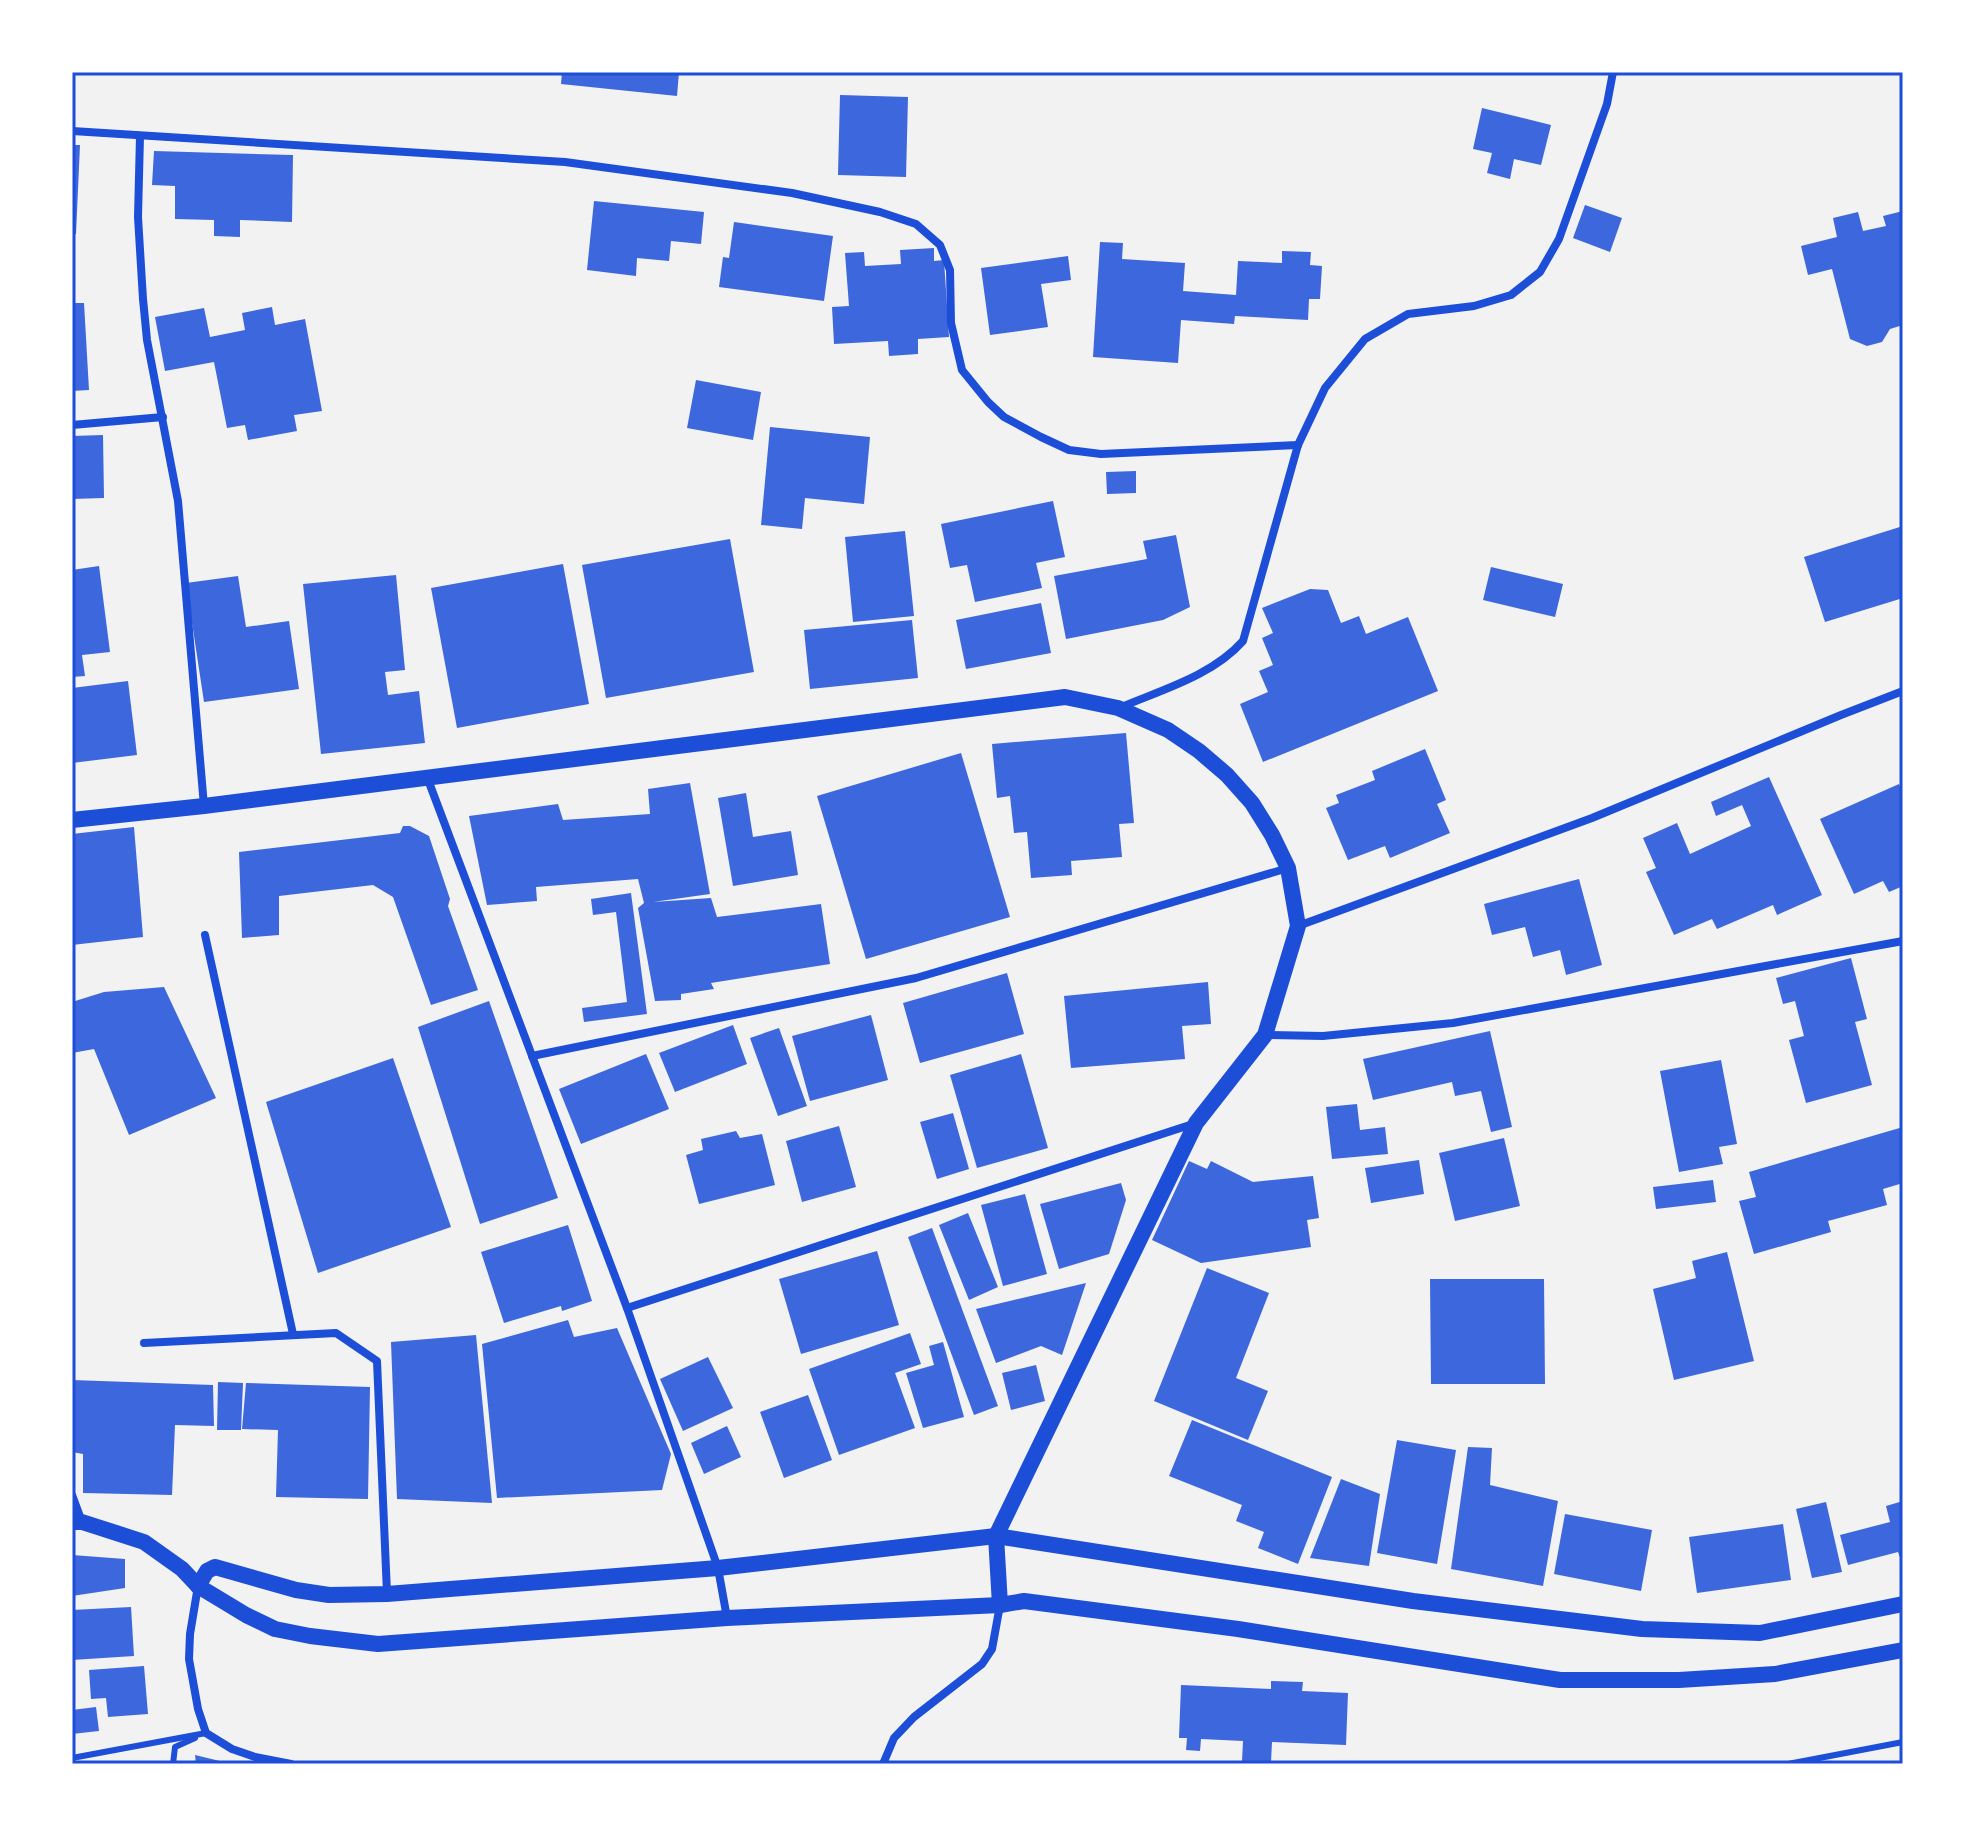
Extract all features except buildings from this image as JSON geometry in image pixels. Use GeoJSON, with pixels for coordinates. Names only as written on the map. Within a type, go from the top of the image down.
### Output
{"type":"FeatureCollection","features":[{"type":"Feature","properties":{"kind":"main road"},"geometry":{"type":"LineString","coordinates":[[72,820],[1065,697],[1118,708],[1168,730],[1199,751],[1227,775],[1252,803],[1272,835],[1288,868],[1298,926],[1265,1035],[1196,1123],[996,1536],[1000,1605]]}},
{"type":"Feature","properties":{"kind":"main road"},"geometry":{"type":"LineString","coordinates":[[77,1522],[144,1542],[182,1569],[198,1586],[275,1629],[378,1644],[727,1618],[1000,1605],[1024,1601],[1145,1616],[1560,1680],[1679,1680],[1775,1674],[1903,1650]]}},
{"type":"Feature","properties":{"kind":"main road"},"geometry":{"type":"LineString","coordinates":[[198,1586],[207,1571],[215,1567],[263,1582],[318,1593],[387,1594],[718,1568],[996,1536],[1413,1601],[1642,1629],[1760,1633],[1903,1604]]}},
{"type":"Feature","properties":{"kind":"street"},"geometry":{"type":"LineString","coordinates":[[1118,708],[1228,658],[1243,641],[1298,445],[1325,388],[1365,339],[1408,314],[1474,306],[1511,295],[1540,272],[1559,239],[1607,104],[1613,72]]}},
{"type":"Feature","properties":{"kind":"street"},"geometry":{"type":"LineString","coordinates":[[72,131],[565,162],[792,193],[880,212],[916,224],[940,245],[950,270],[951,323],[962,370],[1004,417],[1069,450],[1101,454],[1298,445]]}},
{"type":"Feature","properties":{"kind":"street"},"geometry":{"type":"LineString","coordinates":[[140,136],[138,217],[143,299],[147,340],[178,501],[204,806]]}},
{"type":"Feature","properties":{"kind":"street"},"geometry":{"type":"LineString","coordinates":[[72,425],[163,417]]}},
{"type":"Feature","properties":{"kind":"street"},"geometry":{"type":"LineString","coordinates":[[1298,926],[1592,818],[1903,691]]}},
{"type":"Feature","properties":{"kind":"street"},"geometry":{"type":"LineString","coordinates":[[427,776],[627,1308],[718,1568],[727,1618]]}},
{"type":"Feature","properties":{"kind":"street"},"geometry":{"type":"LineString","coordinates":[[532,1056],[916,978],[1288,868]]}},
{"type":"Feature","properties":{"kind":"street"},"geometry":{"type":"LineString","coordinates":[[205,935],[293,1334]]}},
{"type":"Feature","properties":{"kind":"street"},"geometry":{"type":"LineString","coordinates":[[1265,1035],[1323,1036],[1453,1023],[1903,941]]}},
{"type":"Feature","properties":{"kind":"street"},"geometry":{"type":"LineString","coordinates":[[627,1308],[1196,1123]]}},
{"type":"Feature","properties":{"kind":"street"},"geometry":{"type":"LineString","coordinates":[[144,1343],[336,1333],[377,1361],[387,1594]]}},
{"type":"Feature","properties":{"kind":"street"},"geometry":{"type":"LineString","coordinates":[[72,1495],[77,1522]]}},
{"type":"Feature","properties":{"kind":"street"},"geometry":{"type":"LineString","coordinates":[[198,1586],[189,1659],[198,1709],[206,1733],[232,1749],[291,1764]]}},
{"type":"Feature","properties":{"kind":"street"},"geometry":{"type":"LineString","coordinates":[[883,1764],[894,1738],[914,1717],[982,1664],[992,1649],[1000,1605]]}},
{"type":"Feature","properties":{"kind":"lane"},"geometry":{"type":"LineString","coordinates":[[72,1758],[206,1733]]}},
{"type":"Feature","properties":{"kind":"lane"},"geometry":{"type":"LineString","coordinates":[[173,1764],[175,1747],[206,1733]]}},
{"type":"Feature","properties":{"kind":"lane"},"geometry":{"type":"LineString","coordinates":[[1788,1764],[1903,1742]]}}]}
